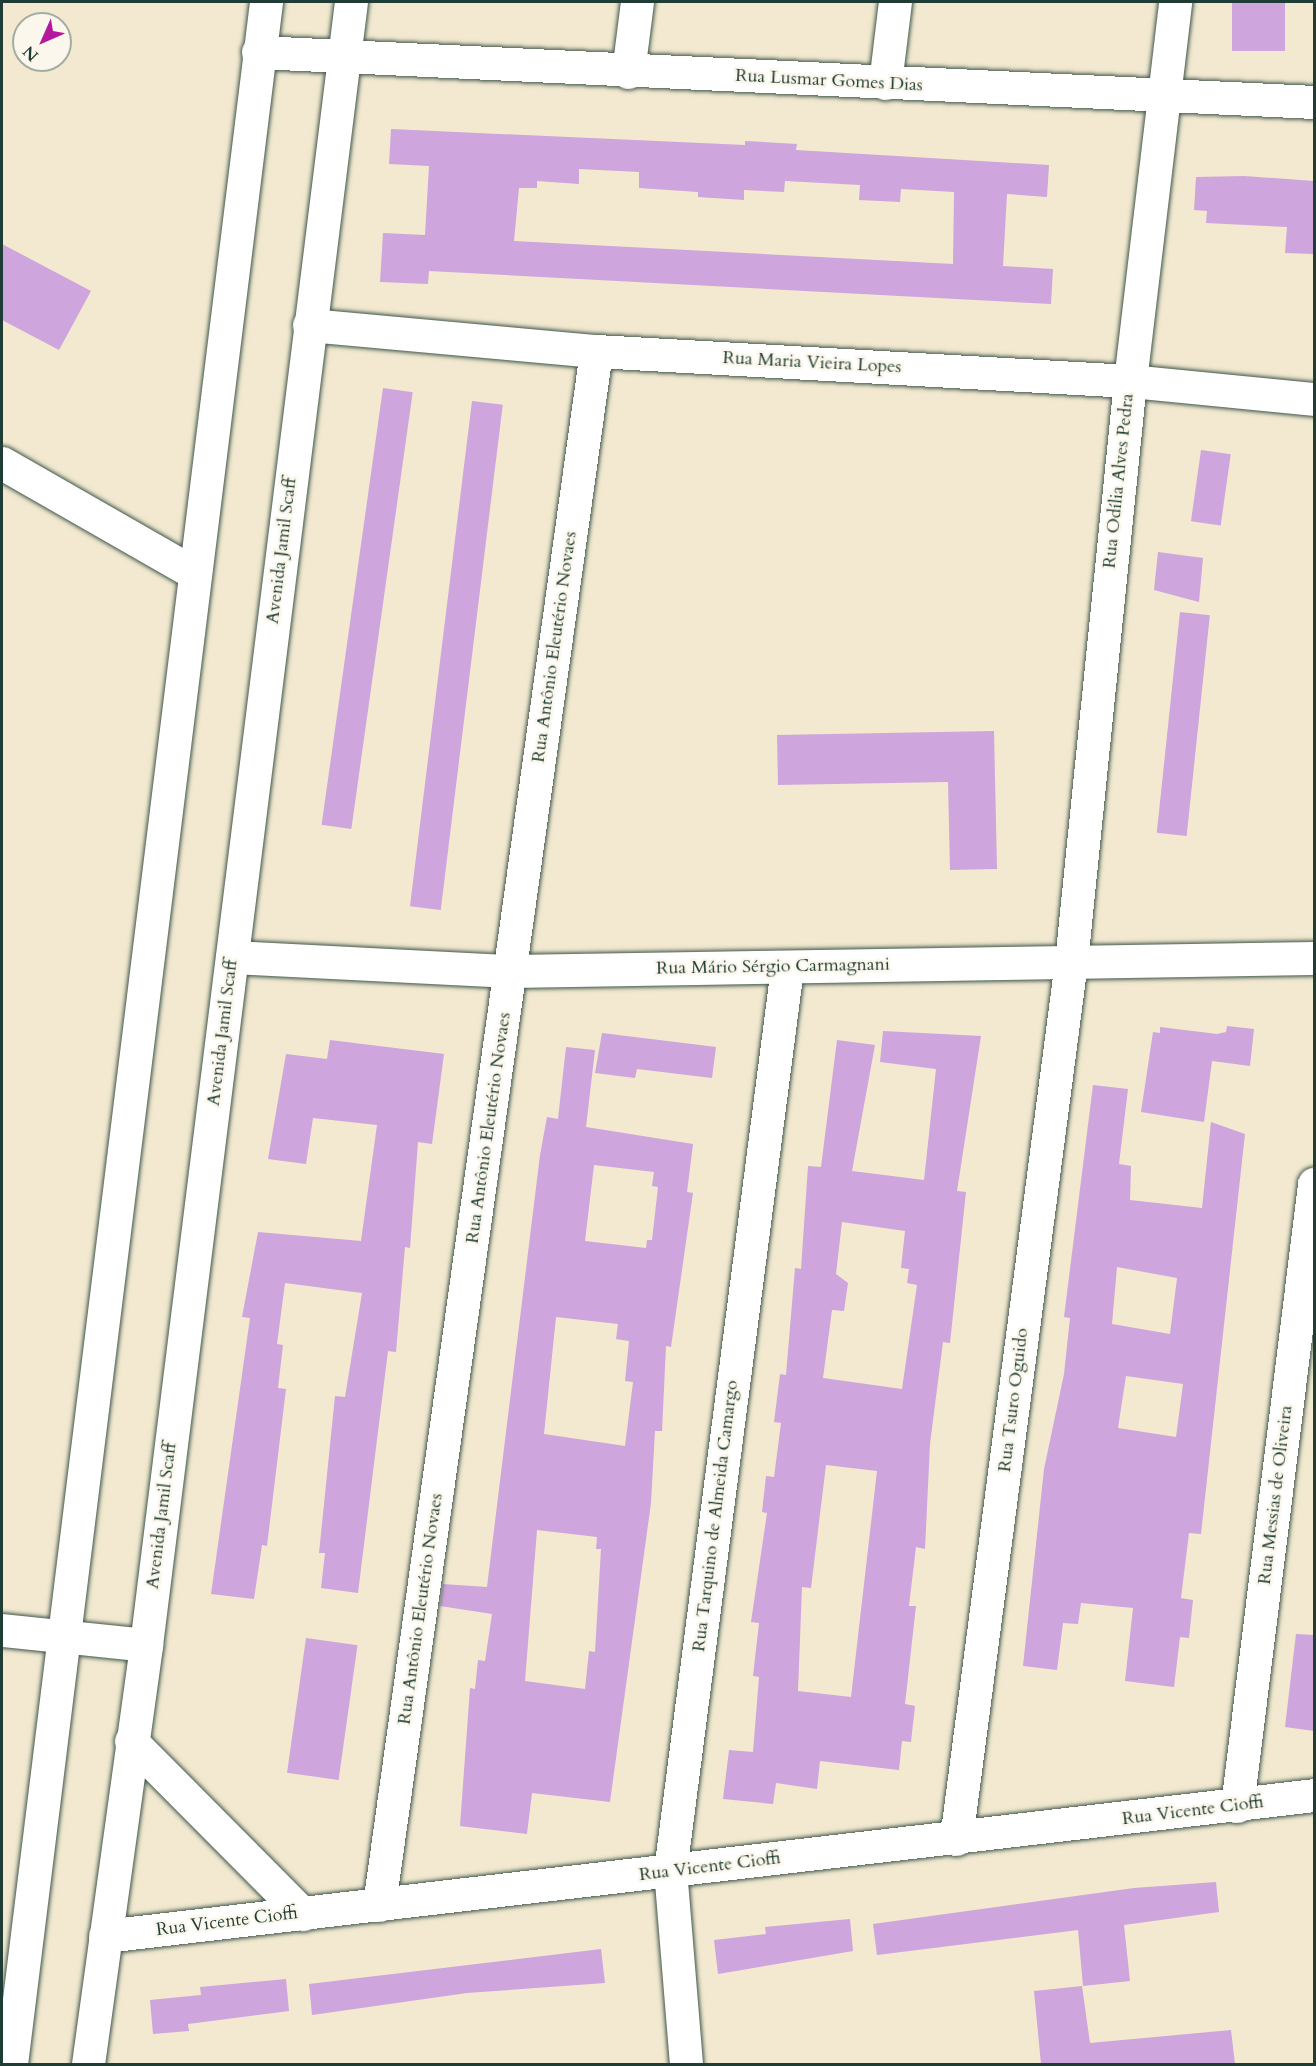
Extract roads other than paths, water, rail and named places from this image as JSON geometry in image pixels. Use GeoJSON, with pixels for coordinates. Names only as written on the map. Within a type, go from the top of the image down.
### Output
{"type":"FeatureCollection","features":[{"type":"Feature","properties":{"kind":"street"},"geometry":{"type":"LineString","coordinates":[[11,2064],[65,1635],[192,572],[266,2]]}},
{"type":"Feature","properties":{"kind":"street","name":"Avenida Jamil Scaff"},"geometry":{"type":"LineString","coordinates":[[88,2064],[131,1741],[146,1646],[309,324],[351,2]]}},
{"type":"Feature","properties":{"kind":"street"},"geometry":{"type":"LineString","coordinates":[[628,72],[637,2]]}},
{"type":"Feature","properties":{"kind":"street"},"geometry":{"type":"LineString","coordinates":[[885,83],[895,2]]}},
{"type":"Feature","properties":{"kind":"street","name":"Rua Odília Alves Pedra"},"geometry":{"type":"LineString","coordinates":[[1071,962],[1130,381],[1175,2]]}},
{"type":"Feature","properties":{"kind":"street","name":"Rua Lusmar Gomes Dias"},"geometry":{"type":"LineString","coordinates":[[258,52],[343,60],[1314,102]]}},
{"type":"Feature","properties":{"kind":"street","name":"Rua Maria Vieira Lopes"},"geometry":{"type":"LineString","coordinates":[[309,324],[596,351],[1130,381],[1314,399]]}},
{"type":"Feature","properties":{"kind":"street","name":"Rua Antônio Eleutério Novaes"},"geometry":{"type":"LineString","coordinates":[[379,1905],[596,351]]}},
{"type":"Feature","properties":{"kind":"street"},"geometry":{"type":"LineString","coordinates":[[2,463],[192,572]]}},
{"type":"Feature","properties":{"kind":"street","name":"Rua Mário Sérgio Carmagnani"},"geometry":{"type":"LineString","coordinates":[[232,957],[511,971],[1314,958]]}},
{"type":"Feature","properties":{"kind":"street","name":"Rua Tsuro Oguido"},"geometry":{"type":"LineString","coordinates":[[956,1839],[1071,962]]}},
{"type":"Feature","properties":{"kind":"street","name":"Rua Tarquino de Almeida Camargo"},"geometry":{"type":"LineString","coordinates":[[686,2064],[670,1871],[788,968]]}},
{"type":"Feature","properties":{"kind":"street","name":"Rua Messias de Oliveira"},"geometry":{"type":"LineString","coordinates":[[1237,1806],[1314,1184]]}},
{"type":"Feature","properties":{"kind":"street"},"geometry":{"type":"LineString","coordinates":[[2,1630],[65,1635],[146,1646]]}},
{"type":"Feature","properties":{"kind":"street"},"geometry":{"type":"LineString","coordinates":[[131,1741],[303,1914]]}},
{"type":"Feature","properties":{"kind":"street","name":"Rua Vicente Cioffi"},"geometry":{"type":"LineString","coordinates":[[105,1936],[956,1839],[1314,1795]]}}]}
